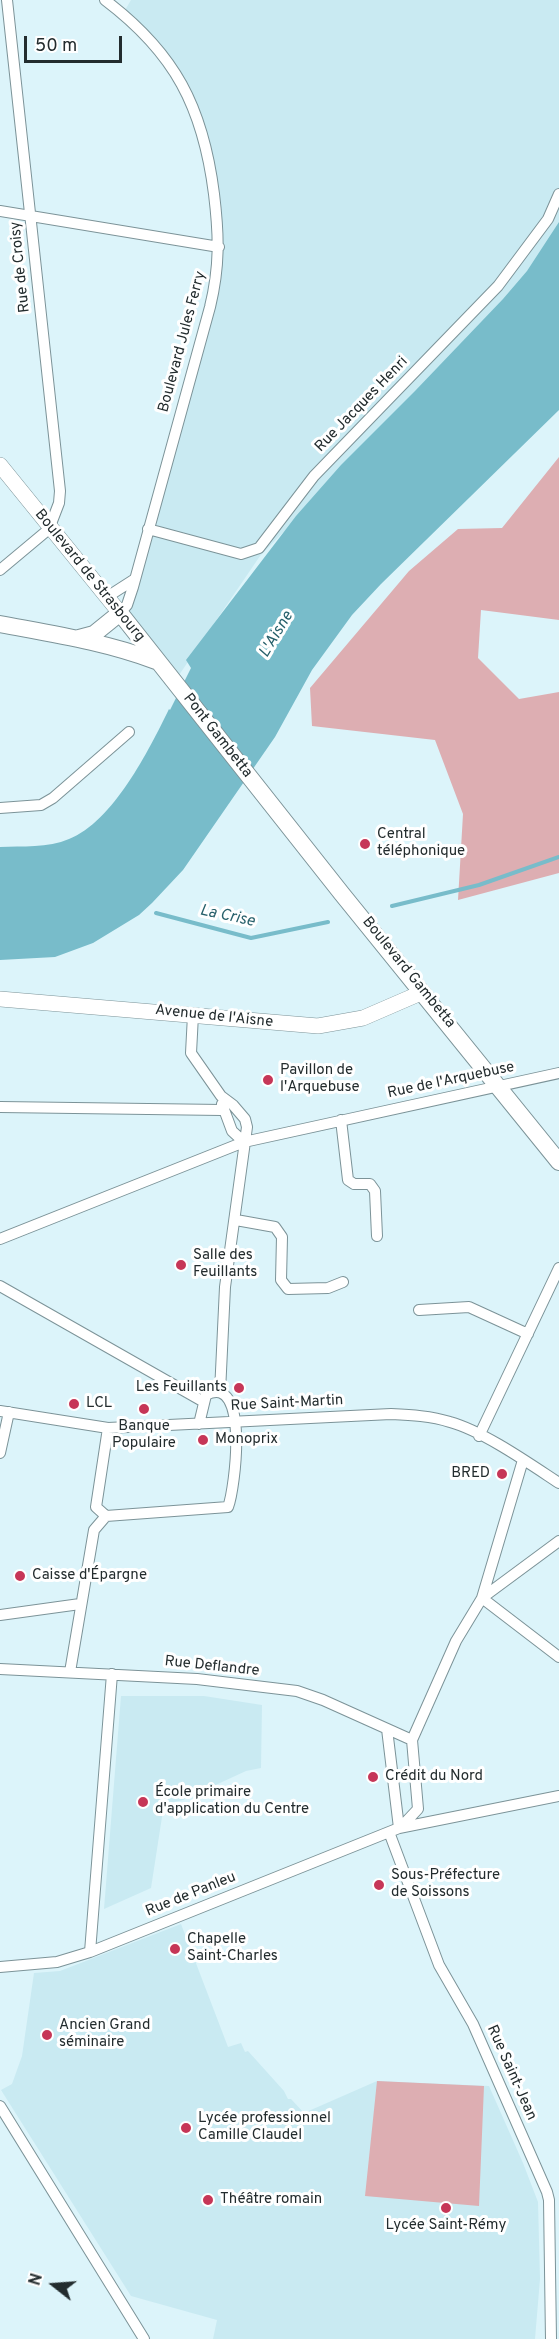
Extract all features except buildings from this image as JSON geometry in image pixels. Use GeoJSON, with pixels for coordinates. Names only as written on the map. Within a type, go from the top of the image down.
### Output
{"type":"FeatureCollection","features":[{"type":"Feature","properties":{"kind":"main road","name":"Boulevard de Strasbourg"},"geometry":{"type":"LineString","coordinates":[[0,465],[178,687]]}},
{"type":"Feature","properties":{"kind":"main road"},"geometry":{"type":"LineString","coordinates":[[79,638],[94,634],[120,613]]}},
{"type":"Feature","properties":{"kind":"main road"},"geometry":{"type":"LineString","coordinates":[[0,624],[79,638],[157,661]]}},
{"type":"Feature","properties":{"kind":"main road","name":"Pont Gambetta"},"geometry":{"type":"LineString","coordinates":[[178,687],[256,785]]}},
{"type":"Feature","properties":{"kind":"main road","name":"Boulevard Gambetta"},"geometry":{"type":"LineString","coordinates":[[256,785],[559,1162]]}},
{"type":"Feature","properties":{"kind":"main road","name":"Avenue de l'Aisne"},"geometry":{"type":"LineString","coordinates":[[0,999],[318,1026],[363,1018],[423,992]]}},
{"type":"Feature","properties":{"kind":"street","name":"Rue de Croisy"},"geometry":{"type":"LineString","coordinates":[[7,0],[60,491],[59,503],[50,529]]}},
{"type":"Feature","properties":{"kind":"street","name":"Boulevard Jules Ferry"},"geometry":{"type":"LineString","coordinates":[[105,0],[144,32],[176,74],[194,109],[204,134],[210,161],[219,247],[218,276],[210,307],[135,579],[127,605],[120,613]]}},
{"type":"Feature","properties":{"kind":"street","name":"Rue Jacques Henri"},"geometry":{"type":"LineString","coordinates":[[148,529],[241,554],[259,548],[314,476],[498,286],[548,219],[559,194]]}},
{"type":"Feature","properties":{"kind":"street"},"geometry":{"type":"LineString","coordinates":[[0,211],[219,247]]}},
{"type":"Feature","properties":{"kind":"street"},"geometry":{"type":"LineString","coordinates":[[0,570],[50,529]]}},
{"type":"Feature","properties":{"kind":"street"},"geometry":{"type":"LineString","coordinates":[[107,597],[135,579]]}},
{"type":"Feature","properties":{"kind":"street"},"geometry":{"type":"LineString","coordinates":[[0,808],[41,805],[47,802],[129,732]]}},
{"type":"Feature","properties":{"kind":"street"},"geometry":{"type":"LineString","coordinates":[[193,1015],[191,1053],[221,1096],[233,1105],[244,1119],[247,1127],[225,1287],[220,1392]]}},
{"type":"Feature","properties":{"kind":"street","name":"Rue de l'Arquebuse"},"geometry":{"type":"LineString","coordinates":[[0,1239],[244,1142],[559,1073]]}},
{"type":"Feature","properties":{"kind":"street"},"geometry":{"type":"LineString","coordinates":[[221,1096],[222,1110],[232,1131],[244,1142]]}},
{"type":"Feature","properties":{"kind":"street"},"geometry":{"type":"LineString","coordinates":[[0,1107],[222,1110]]}},
{"type":"Feature","properties":{"kind":"street"},"geometry":{"type":"LineString","coordinates":[[341,1120],[348,1180],[354,1184],[370,1184],[375,1191],[377,1236]]}},
{"type":"Feature","properties":{"kind":"street"},"geometry":{"type":"LineString","coordinates":[[236,1220],[275,1227],[279,1231],[282,1236],[281,1280],[288,1289],[328,1288],[343,1282]]}},
{"type":"Feature","properties":{"kind":"street"},"geometry":{"type":"LineString","coordinates":[[479,1436],[559,1268]]}},
{"type":"Feature","properties":{"kind":"street"},"geometry":{"type":"LineString","coordinates":[[0,1286],[204,1401]]}},
{"type":"Feature","properties":{"kind":"street"},"geometry":{"type":"LineString","coordinates":[[419,1310],[469,1307],[528,1334]]}},
{"type":"Feature","properties":{"kind":"street"},"geometry":{"type":"LineString","coordinates":[[70,1672],[93,1530],[106,1516],[228,1507],[237,1435],[230,1400],[220,1392],[206,1395],[199,1424]]}},
{"type":"Feature","properties":{"kind":"street"},"geometry":{"type":"LineString","coordinates":[[0,1453],[4,1411]]}},
{"type":"Feature","properties":{"kind":"street","name":"Rue Saint-Martin"},"geometry":{"type":"LineString","coordinates":[[4,1411],[108,1428],[391,1414],[425,1416],[453,1422],[523,1460],[559,1483]]}},
{"type":"Feature","properties":{"kind":"street"},"geometry":{"type":"LineString","coordinates":[[106,1516],[96,1507],[108,1428]]}},
{"type":"Feature","properties":{"kind":"street"},"geometry":{"type":"LineString","coordinates":[[418,1809],[412,1740],[456,1641],[482,1598],[523,1460]]}},
{"type":"Feature","properties":{"kind":"street"},"geometry":{"type":"LineString","coordinates":[[482,1598],[559,1541]]}},
{"type":"Feature","properties":{"kind":"street"},"geometry":{"type":"LineString","coordinates":[[482,1598],[559,1657]]}},
{"type":"Feature","properties":{"kind":"street"},"geometry":{"type":"LineString","coordinates":[[0,1615],[80,1604]]}},
{"type":"Feature","properties":{"kind":"street","name":"Rue Deflandre"},"geometry":{"type":"LineString","coordinates":[[0,1669],[197,1679],[297,1691],[323,1700],[412,1740]]}},
{"type":"Feature","properties":{"kind":"street"},"geometry":{"type":"LineString","coordinates":[[90,1952],[112,1674]]}},
{"type":"Feature","properties":{"kind":"street","name":"Rue Saint-Jean"},"geometry":{"type":"LineString","coordinates":[[387,1729],[394,1830],[439,1965],[473,2024],[547,2192],[551,2339]]}},
{"type":"Feature","properties":{"kind":"street"},"geometry":{"type":"LineString","coordinates":[[394,1830],[559,1796]]}},
{"type":"Feature","properties":{"kind":"street"},"geometry":{"type":"LineString","coordinates":[[394,1830],[418,1809]]}},
{"type":"Feature","properties":{"kind":"street"},"geometry":{"type":"LineString","coordinates":[[418,1809],[437,1820]]}},
{"type":"Feature","properties":{"kind":"street","name":"Rue de Panleu"},"geometry":{"type":"LineString","coordinates":[[0,1967],[57,1962],[90,1952],[394,1830]]}},
{"type":"Feature","properties":{"kind":"street"},"geometry":{"type":"LineString","coordinates":[[0,2106],[144,2339]]}},
{"type":"Feature","properties":{"kind":"shaded area"},"geometry":{"type":"Polygon","coordinates":[[[131,0],[559,0],[559,252],[260,556],[177,678],[129,614],[211,277],[217,194],[186,88],[173,65],[121,17],[131,0]]]}},
{"type":"Feature","properties":{"kind":"shaded area"},"geometry":{"type":"Polygon","coordinates":[[[559,457],[559,620],[481,610],[478,658],[519,699],[559,692],[559,873],[458,900],[463,814],[435,740],[312,726],[310,688],[409,571],[458,529],[502,528],[559,457]]]}},
{"type":"Feature","properties":{"kind":"shaded area","name":"École primaire d'application du Centre"},"geometry":{"type":"Polygon","coordinates":[[[121,1696],[204,1696],[262,1705],[261,1768],[246,1771],[183,1800],[164,1804],[151,1888],[104,1909],[121,1696]]]}},
{"type":"Feature","properties":{"kind":"shaded area","name":"Lycée professionnel Camille Claudel"},"geometry":{"type":"Polygon","coordinates":[[[181,1924],[228,2047],[241,2043],[245,2052],[248,2051],[284,2091],[288,2099],[291,2099],[304,2113],[377,2081],[489,2086],[538,2202],[540,2279],[535,2339],[213,2339],[217,2320],[131,2296],[1,2090],[12,2084],[22,2056],[34,1973],[60,1971],[181,1924]]]}},
{"type":"Feature","properties":{"kind":"shaded area"},"geometry":{"type":"Polygon","coordinates":[[[377,2081],[484,2086],[479,2206],[365,2196],[377,2081]]]}},
{"type":"Feature","properties":{"kind":"water","name":"L'Aisne"},"geometry":{"type":"Polygon","coordinates":[[[559,222],[559,410],[352,615],[312,670],[275,737],[183,870],[152,903],[139,915],[93,943],[55,957],[0,960],[0,847],[35,846],[69,839],[85,830],[115,801],[140,764],[170,710],[191,668],[186,660],[296,516],[341,465],[503,299],[527,271],[559,222]]]}},
{"type":"Feature","properties":{"kind":"waterway","name":"La Crise"},"geometry":{"type":"LineString","coordinates":[[392,906],[479,885],[559,857]]}},
{"type":"Feature","properties":{"kind":"waterway","name":"La Crise"},"geometry":{"type":"LineString","coordinates":[[156,913],[251,938],[328,922]]}},
{"type":"Feature","properties":{"kind":"place","name":"Central téléphonique"},"geometry":{"type":"Point","coordinates":[365,844]}},
{"type":"Feature","properties":{"kind":"place","name":"Pavillon de l'Arquebuse"},"geometry":{"type":"Point","coordinates":[268,1080]}},
{"type":"Feature","properties":{"kind":"place","name":"Salle des Feuillants"},"geometry":{"type":"Point","coordinates":[181,1265]}},
{"type":"Feature","properties":{"kind":"place","name":"Les Feuillants"},"geometry":{"type":"Point","coordinates":[239,1388]}},
{"type":"Feature","properties":{"kind":"place","name":"LCL"},"geometry":{"type":"Point","coordinates":[74,1404]}},
{"type":"Feature","properties":{"kind":"place","name":"Banque Populaire"},"geometry":{"type":"Point","coordinates":[144,1409]}},
{"type":"Feature","properties":{"kind":"place","name":"Monoprix"},"geometry":{"type":"Point","coordinates":[203,1440]}},
{"type":"Feature","properties":{"kind":"place","name":"BRED"},"geometry":{"type":"Point","coordinates":[502,1474]}},
{"type":"Feature","properties":{"kind":"place","name":"Caisse d'Épargne"},"geometry":{"type":"Point","coordinates":[20,1576]}},
{"type":"Feature","properties":{"kind":"place","name":"Crédit du Nord"},"geometry":{"type":"Point","coordinates":[373,1777]}},
{"type":"Feature","properties":{"kind":"place","name":"École primaire d'application du Centre"},"geometry":{"type":"Point","coordinates":[143,1802]}},
{"type":"Feature","properties":{"kind":"place","name":"Sous-Préfecture de Soissons"},"geometry":{"type":"Point","coordinates":[379,1885]}},
{"type":"Feature","properties":{"kind":"place","name":"Chapelle Saint-Charles"},"geometry":{"type":"Point","coordinates":[175,1949]}},
{"type":"Feature","properties":{"kind":"place","name":"Ancien Grand séminaire"},"geometry":{"type":"Point","coordinates":[47,2035]}},
{"type":"Feature","properties":{"kind":"place","name":"Lycée professionnel Camille Claudel"},"geometry":{"type":"Point","coordinates":[186,2128]}},
{"type":"Feature","properties":{"kind":"place","name":"Théâtre romain"},"geometry":{"type":"Point","coordinates":[208,2200]}},
{"type":"Feature","properties":{"kind":"place","name":"Lycée Saint-Rémy"},"geometry":{"type":"Point","coordinates":[446,2208]}}]}
